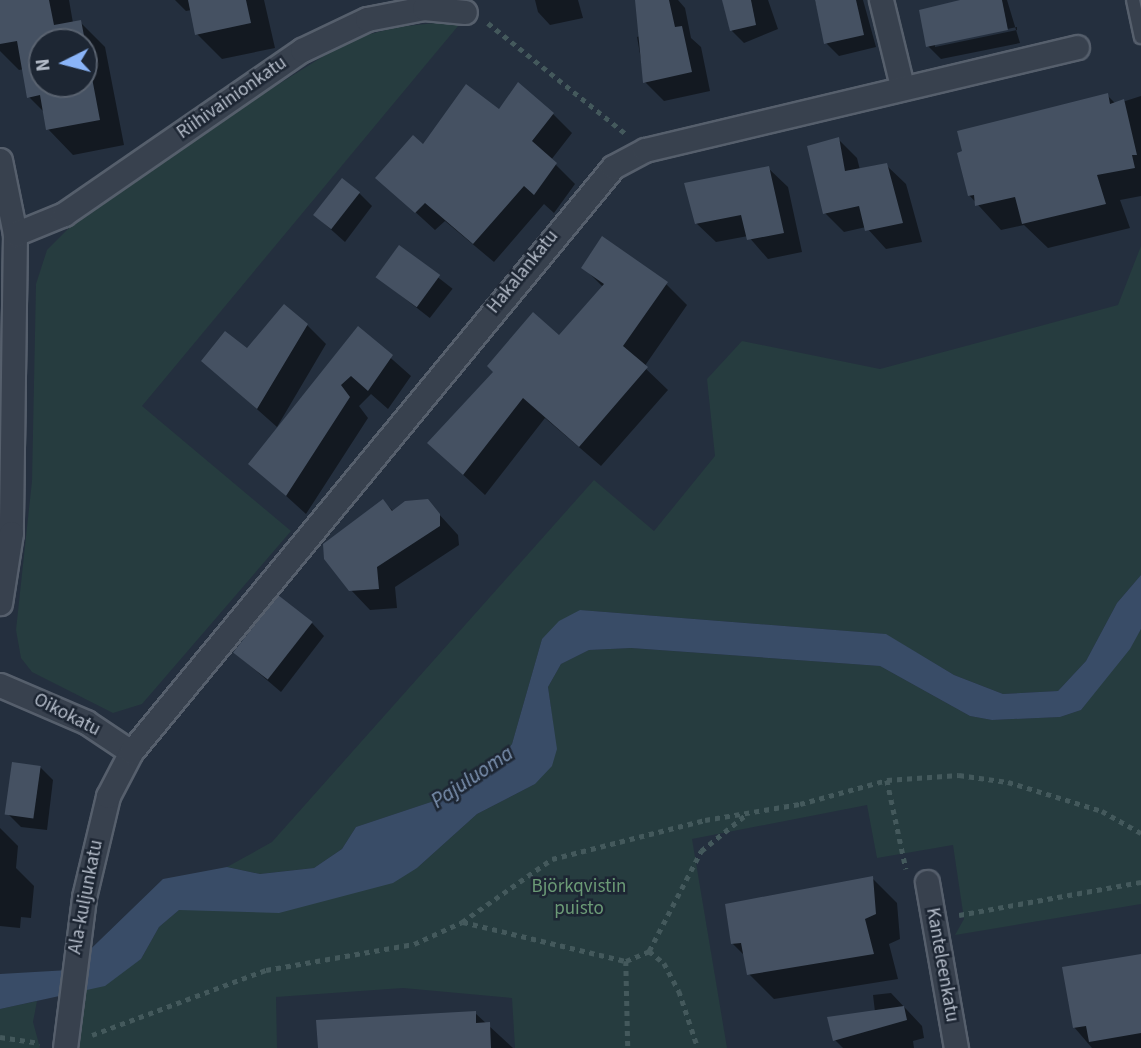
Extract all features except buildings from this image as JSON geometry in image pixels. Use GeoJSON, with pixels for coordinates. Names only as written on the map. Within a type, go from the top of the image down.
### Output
{"type":"FeatureCollection","features":[{"type":"Feature","properties":{"kind":"street"},"geometry":{"type":"LineString","coordinates":[[881,0],[902,86]]}},
{"type":"Feature","properties":{"kind":"street","name":"Riihivainionkatu"},"geometry":{"type":"LineString","coordinates":[[15,234],[64,214],[302,50],[366,19],[424,8],[465,12]]}},
{"type":"Feature","properties":{"kind":"street","name":"Hakalankatu"},"geometry":{"type":"LineString","coordinates":[[131,752],[579,204],[613,167],[645,150],[848,104],[902,86],[1077,47]]}},
{"type":"Feature","properties":{"kind":"street"},"geometry":{"type":"LineString","coordinates":[[0,160],[15,234],[6,350],[11,533],[0,603]]}},
{"type":"Feature","properties":{"kind":"street","name":"Oikokatu"},"geometry":{"type":"LineString","coordinates":[[0,685],[86,722],[131,752]]}},
{"type":"Feature","properties":{"kind":"street","name":"Ala-kuljunkatu"},"geometry":{"type":"LineString","coordinates":[[60,1047],[107,796],[131,752]]}},
{"type":"Feature","properties":{"kind":"street","name":"Kanteleenkatu"},"geometry":{"type":"LineString","coordinates":[[927,882],[956,1048]]}},
{"type":"Feature","properties":{"kind":"lane"},"geometry":{"type":"LineString","coordinates":[[1133,0],[1141,37]]}},
{"type":"Feature","properties":{"kind":"path"},"geometry":{"type":"LineString","coordinates":[[465,12],[487,22],[645,150]]}},
{"type":"Feature","properties":{"kind":"path"},"geometry":{"type":"LineString","coordinates":[[0,1037],[21,1038],[60,1047],[266,970],[310,959],[389,951],[462,922],[552,859],[750,811],[800,804],[887,780],[959,775],[1008,782],[1102,811],[1141,833]]}},
{"type":"Feature","properties":{"kind":"path"},"geometry":{"type":"LineString","coordinates":[[887,780],[902,866],[927,882]]}},
{"type":"Feature","properties":{"kind":"path"},"geometry":{"type":"LineString","coordinates":[[462,922],[626,961],[649,951],[702,851],[750,811]]}},
{"type":"Feature","properties":{"kind":"path"},"geometry":{"type":"LineString","coordinates":[[934,920],[1141,882]]}},
{"type":"Feature","properties":{"kind":"path"},"geometry":{"type":"LineString","coordinates":[[649,951],[664,962],[679,991],[698,1048]]}},
{"type":"Feature","properties":{"kind":"path"},"geometry":{"type":"LineString","coordinates":[[626,961],[628,1048]]}},
{"type":"Feature","properties":{"kind":"green space"},"geometry":{"type":"Polygon","coordinates":[[[463,20],[142,406],[291,531],[142,704],[113,713],[32,672],[21,658],[16,630],[32,481],[36,284],[47,250],[71,226],[237,110],[351,39],[398,27],[463,20]]]}},
{"type":"Feature","properties":{"kind":"green space"},"geometry":{"type":"Polygon","coordinates":[[[1141,246],[1141,575],[1117,603],[1086,661],[1058,691],[1003,694],[954,675],[885,634],[580,610],[542,639],[512,744],[492,769],[464,777],[443,798],[356,827],[342,849],[314,868],[260,874],[227,867],[272,842],[594,480],[654,531],[715,456],[707,379],[742,341],[880,369],[1118,305],[1141,246]]]}},
{"type":"Feature","properties":{"kind":"green space","name":"Björkqvistin puisto"},"geometry":{"type":"Polygon","coordinates":[[[1141,629],[1141,904],[955,935],[964,919],[953,845],[877,858],[867,805],[692,839],[727,1048],[515,1048],[512,998],[403,988],[276,997],[277,1048],[77,1048],[77,995],[141,959],[159,927],[179,910],[207,910],[417,868],[477,814],[535,784],[553,724],[548,687],[561,664],[589,650],[631,648],[880,666],[970,716],[992,720],[1060,717],[1081,710],[1141,629]]]}},
{"type":"Feature","properties":{"kind":"green space"},"geometry":{"type":"Polygon","coordinates":[[[37,1001],[33,1022],[40,1048],[0,1048],[0,1009],[37,1001]]]}},
{"type":"Feature","properties":{"kind":"water","name":"Pajuluoma"},"geometry":{"type":"Polygon","coordinates":[[[1141,575],[1141,629],[1130,649],[1081,710],[1060,717],[992,720],[970,716],[880,666],[631,648],[589,650],[561,664],[548,687],[557,749],[552,766],[535,784],[477,814],[417,868],[393,883],[279,913],[179,910],[159,927],[141,959],[105,986],[0,1009],[0,974],[69,970],[163,879],[227,867],[260,874],[314,868],[342,849],[356,827],[443,798],[464,777],[492,769],[512,744],[542,639],[559,621],[580,610],[886,634],[954,675],[1003,694],[1058,691],[1086,661],[1117,603],[1141,575]]]}}]}
